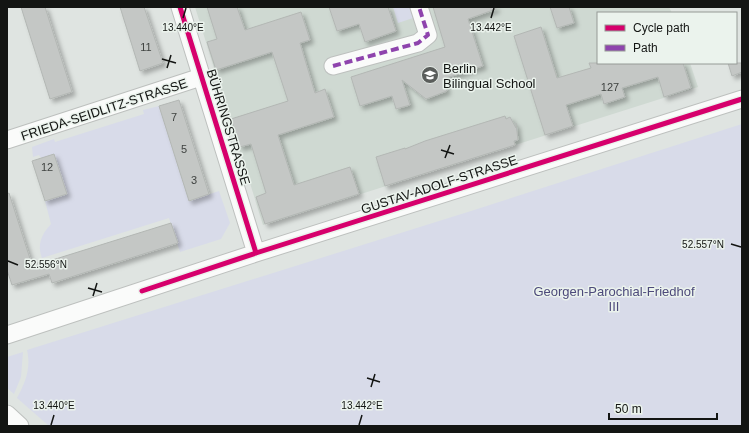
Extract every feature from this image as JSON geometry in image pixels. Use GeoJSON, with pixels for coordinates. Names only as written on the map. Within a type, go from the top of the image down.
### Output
{"type":"FeatureCollection","features":[{"type":"Feature","properties":{"kind":"street","name":"BÜHRINGSTRASSE"},"geometry":{"type":"LineString","coordinates":[[180,7],[256,253]]}},
{"type":"Feature","properties":{"kind":"street"},"geometry":{"type":"LineString","coordinates":[[333,66],[418,42],[428,35],[419,7]]}},
{"type":"Feature","properties":{"kind":"street","name":"FRIEDA-SEIDLITZ-STRASSE"},"geometry":{"type":"LineString","coordinates":[[7,140],[202,77]]}},
{"type":"Feature","properties":{"kind":"street","name":"GUSTAV-ADOLF-STRASSE"},"geometry":{"type":"LineString","coordinates":[[7,335],[256,253],[742,99]]}},
{"type":"Feature","properties":{"kind":"street"},"geometry":{"type":"LineString","coordinates":[[7,414],[20,426]]}},
{"type":"Feature","properties":{"kind":"shaded area"},"geometry":{"type":"Polygon","coordinates":[[[195,7],[669,7],[672,12],[597,12],[597,64],[690,64],[698,87],[263,225],[195,7]]]}},
{"type":"Feature","properties":{"kind":"green space"},"geometry":{"type":"Polygon","coordinates":[[[393,7],[410,7],[413,18],[398,23],[393,7]]]}},
{"type":"Feature","properties":{"kind":"green space"},"geometry":{"type":"Polygon","coordinates":[[[159,106],[189,201],[219,191],[230,223],[221,239],[180,252],[169,218],[42,258],[40,244],[42,236],[51,224],[45,201],[66,194],[39,155],[33,157],[32,147],[54,139],[55,142],[144,114],[143,110],[159,106]]]}},
{"type":"Feature","properties":{"kind":"green space","name":"Georgen-Parochial-Friedhof III"},"geometry":{"type":"Polygon","coordinates":[[[742,124],[742,426],[49,426],[17,398],[27,374],[27,350],[471,211],[742,124]]]}},
{"type":"Feature","properties":{"kind":"green space"},"geometry":{"type":"Polygon","coordinates":[[[23,352],[21,377],[14,394],[7,388],[7,357],[23,352]]]}},
{"type":"Feature","properties":{"kind":"building"},"geometry":{"type":"Polygon","coordinates":[[[21,7],[45,7],[72,92],[50,99],[21,7]]]}},
{"type":"Feature","properties":{"kind":"building"},"geometry":{"type":"Polygon","coordinates":[[[120,7],[144,7],[163,63],[140,71],[120,7]]]}},
{"type":"Feature","properties":{"kind":"building"},"geometry":{"type":"Polygon","coordinates":[[[207,7],[237,7],[245,30],[301,12],[310,40],[300,43],[315,93],[325,89],[334,117],[278,135],[294,185],[350,167],[359,194],[265,224],[256,197],[266,193],[251,144],[240,147],[231,119],[288,101],[272,52],[216,70],[207,42],[217,39],[207,7]]]}},
{"type":"Feature","properties":{"kind":"building"},"geometry":{"type":"Polygon","coordinates":[[[329,7],[388,7],[396,31],[365,42],[359,24],[337,31],[329,7]]]}},
{"type":"Feature","properties":{"kind":"building"},"geometry":{"type":"Polygon","coordinates":[[[433,7],[496,7],[496,9],[468,19],[483,66],[443,79],[447,91],[426,99],[402,80],[410,105],[396,109],[392,96],[360,106],[351,77],[445,47],[433,7]]]}},
{"type":"Feature","properties":{"kind":"building"},"geometry":{"type":"Polygon","coordinates":[[[550,7],[569,7],[574,23],[557,28],[550,7]]]}},
{"type":"Feature","properties":{"kind":"building"},"geometry":{"type":"Polygon","coordinates":[[[541,27],[557,78],[591,68],[589,63],[683,64],[691,88],[664,97],[658,77],[622,88],[625,97],[604,104],[601,94],[566,105],[573,126],[545,135],[514,36],[541,27]]]}},
{"type":"Feature","properties":{"kind":"building"},"geometry":{"type":"Polygon","coordinates":[[[742,63],[742,72],[732,76],[728,64],[742,63]]]}},
{"type":"Feature","properties":{"kind":"building"},"geometry":{"type":"Polygon","coordinates":[[[179,100],[209,194],[189,201],[159,106],[179,100]]]}},
{"type":"Feature","properties":{"kind":"building"},"geometry":{"type":"Polygon","coordinates":[[[505,116],[506,119],[510,117],[516,128],[516,123],[518,140],[514,141],[515,145],[385,186],[376,157],[505,116]]]}},
{"type":"Feature","properties":{"kind":"building"},"geometry":{"type":"Polygon","coordinates":[[[54,154],[67,194],[45,201],[32,161],[54,154]]]}},
{"type":"Feature","properties":{"kind":"building"},"geometry":{"type":"Polygon","coordinates":[[[9,193],[32,265],[171,223],[178,243],[52,283],[49,274],[12,285],[7,270],[7,194],[9,193]]]}},
{"type":"Feature","properties":{"kind":"marked path"},"geometry":{"type":"LineString","coordinates":[[333,66],[418,43],[428,35],[419,7]]}},
{"type":"Feature","properties":{"kind":"cycle path"},"geometry":{"type":"LineString","coordinates":[[180,7],[256,253]]}},
{"type":"Feature","properties":{"kind":"cycle path"},"geometry":{"type":"LineString","coordinates":[[142,291],[256,253],[742,99]]}},
{"type":"Feature","properties":{"kind":"place","name":"Berlin Bilingual School"},"geometry":{"type":"Point","coordinates":[430,75]}}]}
